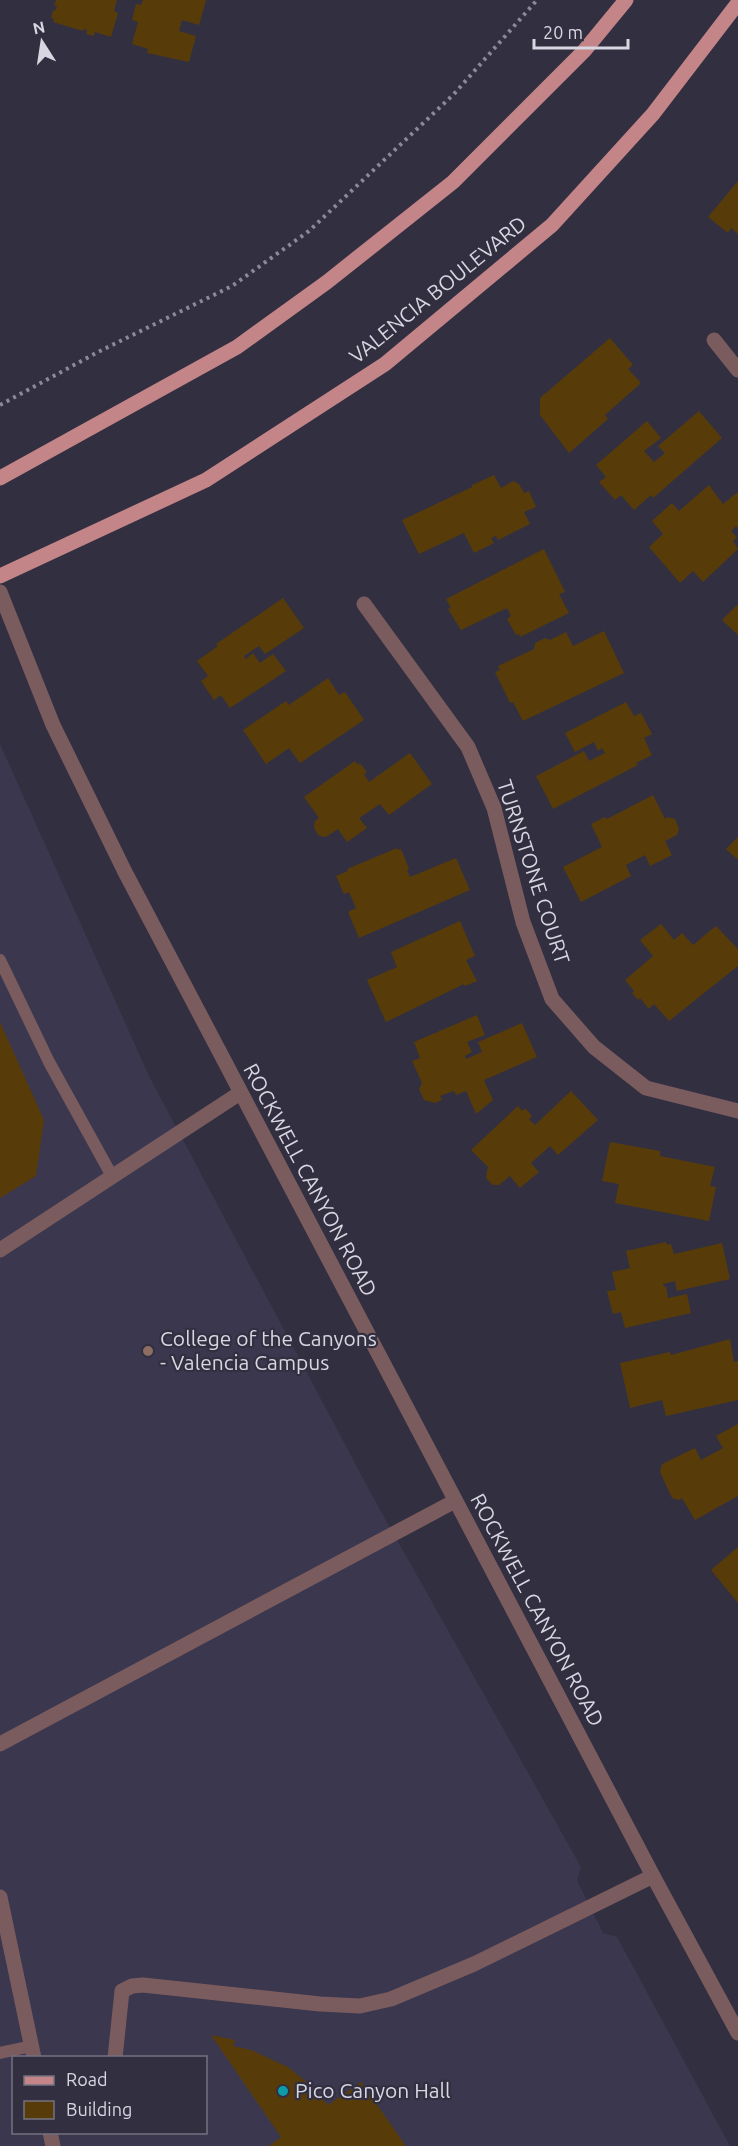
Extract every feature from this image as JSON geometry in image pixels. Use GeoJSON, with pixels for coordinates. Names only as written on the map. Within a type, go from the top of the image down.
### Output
{"type":"FeatureCollection","features":[{"type":"Feature","properties":{"kind":"main road"},"geometry":{"type":"LineString","coordinates":[[0,478],[237,347],[327,282],[453,182],[584,51],[626,0]]}},
{"type":"Feature","properties":{"kind":"main road","name":"VALENCIA BOULEVARD"},"geometry":{"type":"LineString","coordinates":[[0,576],[206,480],[385,364],[552,225],[653,114],[738,3]]}},
{"type":"Feature","properties":{"kind":"street"},"geometry":{"type":"LineString","coordinates":[[714,340],[738,370]]}},
{"type":"Feature","properties":{"kind":"street","name":"ROCKWELL CANYON ROAD"},"geometry":{"type":"LineString","coordinates":[[0,592],[53,725],[125,872],[455,1501],[738,2033]]}},
{"type":"Feature","properties":{"kind":"street","name":"TURNSTONE COURT"},"geometry":{"type":"LineString","coordinates":[[364,604],[468,747],[494,808],[523,922],[552,999],[594,1047],[646,1088],[738,1111]]}},
{"type":"Feature","properties":{"kind":"street"},"geometry":{"type":"LineString","coordinates":[[0,1250],[240,1093]]}},
{"type":"Feature","properties":{"kind":"street"},"geometry":{"type":"LineString","coordinates":[[0,1744],[455,1501]]}},
{"type":"Feature","properties":{"kind":"street"},"geometry":{"type":"LineString","coordinates":[[115,2056],[122,1991],[132,1986],[143,1985],[320,2004],[360,2006],[391,1999],[474,1964],[653,1876]]}},
{"type":"Feature","properties":{"kind":"street"},"geometry":{"type":"LineString","coordinates":[[0,1897],[33,2052]]}},
{"type":"Feature","properties":{"kind":"lane"},"geometry":{"type":"LineString","coordinates":[[0,960],[49,1062],[112,1176]]}},
{"type":"Feature","properties":{"kind":"lane"},"geometry":{"type":"LineString","coordinates":[[0,2052],[33,2052]]}},
{"type":"Feature","properties":{"kind":"path"},"geometry":{"type":"LineString","coordinates":[[0,405],[98,352],[232,286],[309,231],[454,94],[537,0]]}},
{"type":"Feature","properties":{"kind":"shaded area","name":"College of the Canyons - Valencia Campus"},"geometry":{"type":"Polygon","coordinates":[[[0,744],[149,1076],[373,1497],[581,1867],[577,1881],[603,1933],[617,1937],[730,2146],[0,2146],[0,744]]]}},
{"type":"Feature","properties":{"kind":"building"},"geometry":{"type":"Polygon","coordinates":[[[56,0],[117,0],[114,11],[118,13],[111,37],[95,32],[94,36],[86,34],[87,30],[83,29],[83,31],[53,22],[54,19],[51,18],[57,6],[54,5],[56,0]]]}},
{"type":"Feature","properties":{"kind":"building"},"geometry":{"type":"Polygon","coordinates":[[[143,0],[206,0],[199,25],[182,20],[179,31],[196,36],[189,62],[147,53],[148,49],[132,44],[138,22],[132,20],[136,4],[141,5],[143,0]]]}},
{"type":"Feature","properties":{"kind":"building"},"geometry":{"type":"Polygon","coordinates":[[[738,181],[738,234],[731,228],[728,233],[708,217],[738,181]]]}},
{"type":"Feature","properties":{"kind":"building"},"geometry":{"type":"Polygon","coordinates":[[[610,338],[633,365],[628,369],[641,383],[605,415],[608,419],[569,453],[540,415],[540,398],[610,338]]]}},
{"type":"Feature","properties":{"kind":"building"},"geometry":{"type":"Polygon","coordinates":[[[699,411],[722,438],[653,498],[651,495],[634,510],[621,495],[615,500],[599,482],[606,477],[596,465],[647,421],[661,438],[644,451],[654,462],[665,453],[658,446],[699,411]]]}},
{"type":"Feature","properties":{"kind":"building"},"geometry":{"type":"Polygon","coordinates":[[[494,475],[501,488],[513,481],[519,484],[524,493],[529,491],[536,507],[524,512],[530,524],[498,540],[496,536],[491,538],[494,543],[474,553],[464,533],[419,554],[402,520],[494,475]]]}},
{"type":"Feature","properties":{"kind":"building"},"geometry":{"type":"Polygon","coordinates":[[[709,485],[723,504],[738,492],[738,528],[736,526],[731,531],[737,537],[733,541],[738,549],[703,582],[693,571],[680,583],[649,547],[663,534],[652,521],[672,503],[679,511],[709,485]]]}},
{"type":"Feature","properties":{"kind":"building"},"geometry":{"type":"Polygon","coordinates":[[[544,549],[565,592],[559,594],[569,613],[520,637],[519,634],[516,635],[507,619],[511,616],[507,608],[461,630],[448,609],[451,608],[446,599],[544,549]]]}},
{"type":"Feature","properties":{"kind":"building"},"geometry":{"type":"Polygon","coordinates":[[[283,598],[304,628],[265,654],[259,646],[244,656],[246,659],[253,653],[260,663],[273,654],[286,671],[230,708],[221,695],[214,700],[201,681],[208,676],[197,661],[218,646],[216,644],[283,598]]]}},
{"type":"Feature","properties":{"kind":"building"},"geometry":{"type":"Polygon","coordinates":[[[738,604],[738,635],[722,620],[738,604]]]}},
{"type":"Feature","properties":{"kind":"building"},"geometry":{"type":"Polygon","coordinates":[[[604,631],[624,673],[523,721],[513,702],[510,703],[495,672],[500,670],[498,666],[534,649],[535,643],[545,638],[550,640],[566,632],[573,646],[604,631]]]}},
{"type":"Feature","properties":{"kind":"building"},"geometry":{"type":"Polygon","coordinates":[[[328,678],[339,695],[345,692],[364,720],[300,763],[289,748],[266,764],[243,730],[286,701],[289,705],[328,678]]]}},
{"type":"Feature","properties":{"kind":"building"},"geometry":{"type":"Polygon","coordinates":[[[626,702],[634,716],[641,713],[652,734],[644,738],[652,755],[636,763],[638,765],[553,809],[536,776],[584,751],[589,761],[605,753],[602,748],[598,751],[594,742],[575,752],[565,733],[626,702]]]}},
{"type":"Feature","properties":{"kind":"building"},"geometry":{"type":"Polygon","coordinates":[[[410,753],[432,784],[389,815],[380,804],[359,818],[367,828],[347,842],[338,829],[326,837],[319,836],[314,828],[315,821],[319,818],[304,797],[355,761],[358,765],[360,763],[367,772],[364,774],[369,782],[410,753]]]}},
{"type":"Feature","properties":{"kind":"building"},"geometry":{"type":"Polygon","coordinates":[[[653,795],[665,819],[668,817],[675,819],[679,829],[677,835],[665,841],[672,855],[650,866],[645,855],[626,865],[631,876],[581,902],[563,867],[602,847],[591,824],[605,817],[607,819],[653,795]]]}},
{"type":"Feature","properties":{"kind":"building"},"geometry":{"type":"Polygon","coordinates":[[[738,837],[738,860],[726,849],[738,837]]]}},
{"type":"Feature","properties":{"kind":"building"},"geometry":{"type":"Polygon","coordinates":[[[397,848],[401,849],[410,877],[456,858],[470,890],[359,938],[348,912],[356,908],[349,892],[344,894],[336,876],[397,848]]]}},
{"type":"Feature","properties":{"kind":"building"},"geometry":{"type":"Polygon","coordinates":[[[460,921],[475,956],[466,960],[477,981],[465,986],[464,984],[386,1022],[367,980],[397,967],[391,952],[460,921]]]}},
{"type":"Feature","properties":{"kind":"building"},"geometry":{"type":"Polygon","coordinates":[[[661,924],[674,940],[682,933],[693,945],[716,926],[738,949],[738,966],[669,1021],[654,1004],[649,1009],[640,998],[638,1000],[625,980],[653,956],[640,940],[661,924]]]}},
{"type":"Feature","properties":{"kind":"building"},"geometry":{"type":"Polygon","coordinates":[[[477,1015],[485,1035],[467,1042],[472,1052],[465,1056],[466,1059],[482,1052],[478,1042],[522,1023],[537,1057],[484,1080],[493,1100],[476,1114],[466,1091],[456,1095],[454,1091],[440,1096],[442,1100],[435,1103],[424,1100],[419,1089],[422,1083],[412,1061],[420,1058],[414,1042],[477,1015]]]}},
{"type":"Feature","properties":{"kind":"building"},"geometry":{"type":"Polygon","coordinates":[[[0,1022],[44,1120],[36,1176],[0,1198],[0,1022]]]}},
{"type":"Feature","properties":{"kind":"building"},"geometry":{"type":"Polygon","coordinates":[[[571,1091],[598,1120],[558,1155],[550,1146],[531,1163],[539,1172],[520,1188],[510,1176],[499,1185],[493,1185],[486,1178],[489,1168],[471,1150],[518,1106],[522,1111],[525,1108],[532,1116],[529,1119],[535,1125],[571,1091]]]}},
{"type":"Feature","properties":{"kind":"building"},"geometry":{"type":"Polygon","coordinates":[[[610,1142],[660,1151],[660,1156],[715,1167],[710,1186],[716,1187],[709,1221],[615,1203],[619,1184],[602,1181],[610,1142]]]}},
{"type":"Feature","properties":{"kind":"building"},"geometry":{"type":"Polygon","coordinates":[[[666,1242],[667,1245],[671,1244],[674,1254],[722,1243],[730,1279],[677,1291],[675,1281],[663,1284],[664,1287],[666,1286],[668,1298],[687,1294],[691,1313],[625,1328],[621,1312],[613,1314],[607,1291],[616,1290],[612,1272],[630,1268],[626,1251],[666,1242]]]}},
{"type":"Feature","properties":{"kind":"building"},"geometry":{"type":"Polygon","coordinates":[[[730,1339],[734,1362],[738,1361],[738,1400],[666,1416],[662,1400],[630,1408],[620,1363],[670,1352],[671,1355],[730,1339]]]}},
{"type":"Feature","properties":{"kind":"building"},"geometry":{"type":"Polygon","coordinates":[[[738,1424],[738,1496],[695,1520],[682,1498],[679,1500],[672,1498],[660,1472],[662,1464],[695,1448],[701,1460],[723,1448],[716,1436],[738,1424]]]}},
{"type":"Feature","properties":{"kind":"building"},"geometry":{"type":"Polygon","coordinates":[[[738,1547],[738,1603],[711,1570],[738,1547]]]}},
{"type":"Feature","properties":{"kind":"building","name":"Pico Canyon Hall"},"geometry":{"type":"Polygon","coordinates":[[[211,2035],[235,2040],[233,2046],[251,2050],[288,2067],[310,2085],[328,2105],[361,2082],[406,2146],[269,2146],[281,2137],[211,2035]]]}},
{"type":"Feature","properties":{"kind":"place","name":"College of the Canyons - Valencia Campus"},"geometry":{"type":"Point","coordinates":[148,1351]}},
{"type":"Feature","properties":{"kind":"place","name":"Pico Canyon Hall"},"geometry":{"type":"Point","coordinates":[283,2091]}}]}
